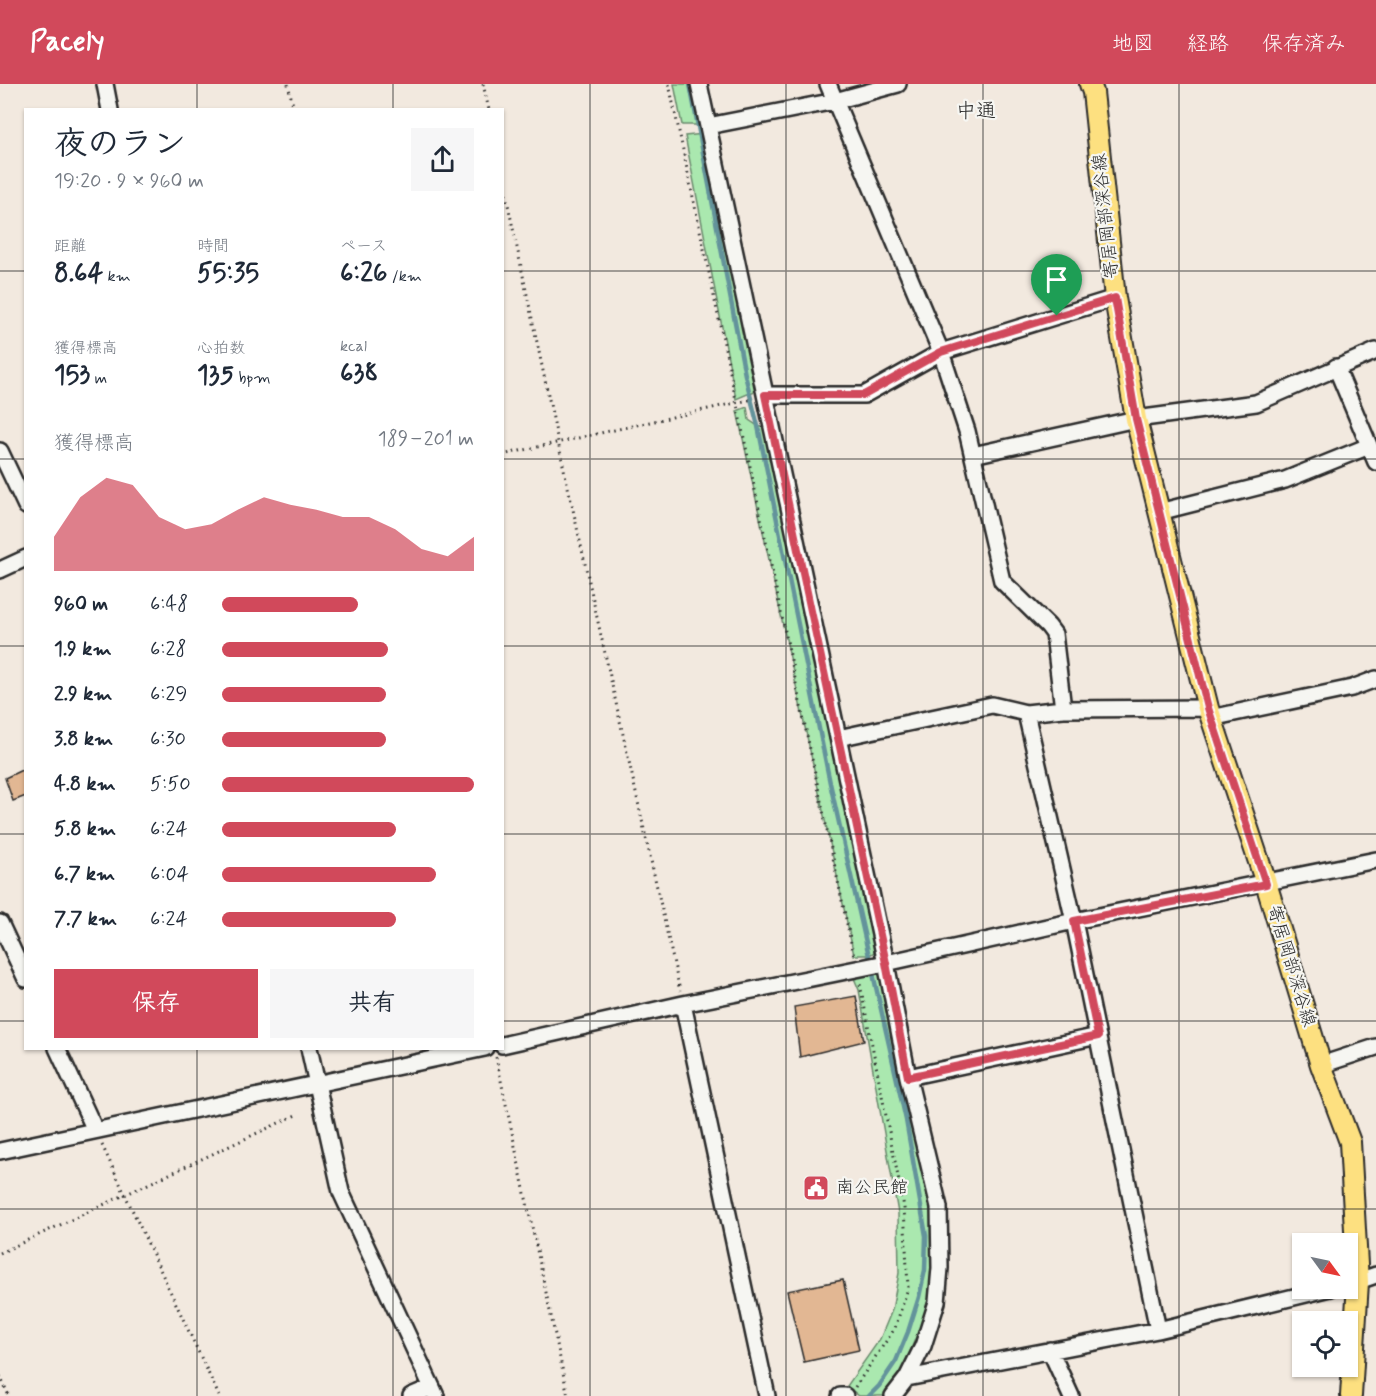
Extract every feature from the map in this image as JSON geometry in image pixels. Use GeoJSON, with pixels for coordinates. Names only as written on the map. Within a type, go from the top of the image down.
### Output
{"type":"FeatureCollection","features":[{"type":"Feature","properties":{"kind":"main road","name":"寄居岡部深谷線"},"geometry":{"type":"LineString","coordinates":[[1090,84],[1093,92],[1115,298],[1136,419],[1209,713],[1266,884],[1321,1065],[1350,1142],[1360,1281],[1351,1396]]}},
{"type":"Feature","properties":{"kind":"street"},"geometry":{"type":"LineString","coordinates":[[105,84],[110,108]]}},
{"type":"Feature","properties":{"kind":"street"},"geometry":{"type":"LineString","coordinates":[[699,84],[761,397],[838,738],[908,1077],[939,1207],[940,1268],[937,1302],[923,1346],[907,1378],[893,1396]]}},
{"type":"Feature","properties":{"kind":"street"},"geometry":{"type":"LineString","coordinates":[[828,84],[941,352],[967,430],[1002,581],[1054,634],[1063,709]]}},
{"type":"Feature","properties":{"kind":"street"},"geometry":{"type":"LineString","coordinates":[[708,126],[835,101],[898,84]]}},
{"type":"Feature","properties":{"kind":"street"},"geometry":{"type":"LineString","coordinates":[[761,397],[864,395],[941,352],[1115,298]]}},
{"type":"Feature","properties":{"kind":"street"},"geometry":{"type":"LineString","coordinates":[[973,455],[1136,419],[1256,403],[1376,351]]}},
{"type":"Feature","properties":{"kind":"street"},"geometry":{"type":"LineString","coordinates":[[1336,367],[1376,462]]}},
{"type":"Feature","properties":{"kind":"street"},"geometry":{"type":"LineString","coordinates":[[1159,512],[1285,480],[1369,446]]}},
{"type":"Feature","properties":{"kind":"street"},"geometry":{"type":"LineString","coordinates":[[0,451],[24,502]]}},
{"type":"Feature","properties":{"kind":"street"},"geometry":{"type":"LineString","coordinates":[[0,570],[24,559]]}},
{"type":"Feature","properties":{"kind":"street"},"geometry":{"type":"LineString","coordinates":[[838,738],[992,705],[1026,713],[1063,709],[1209,713],[1352,688],[1376,679]]}},
{"type":"Feature","properties":{"kind":"street"},"geometry":{"type":"LineString","coordinates":[[1026,713],[1074,921],[1158,1330]]}},
{"type":"Feature","properties":{"kind":"street"},"geometry":{"type":"LineString","coordinates":[[504,1045],[1074,921],[1376,860]]}},
{"type":"Feature","properties":{"kind":"street"},"geometry":{"type":"LineString","coordinates":[[0,923],[24,975]]}},
{"type":"Feature","properties":{"kind":"street"},"geometry":{"type":"LineString","coordinates":[[683,1004],[767,1396]]}},
{"type":"Feature","properties":{"kind":"street"},"geometry":{"type":"LineString","coordinates":[[908,1077],[1098,1036]]}},
{"type":"Feature","properties":{"kind":"street"},"geometry":{"type":"LineString","coordinates":[[1321,1065],[1376,1047]]}},
{"type":"Feature","properties":{"kind":"street"},"geometry":{"type":"LineString","coordinates":[[58,1050],[95,1130]]}},
{"type":"Feature","properties":{"kind":"street"},"geometry":{"type":"LineString","coordinates":[[309,1050],[341,1192],[434,1391],[411,1396]]}},
{"type":"Feature","properties":{"kind":"street"},"geometry":{"type":"LineString","coordinates":[[0,1151],[474,1050]]}},
{"type":"Feature","properties":{"kind":"street"},"geometry":{"type":"LineString","coordinates":[[907,1378],[1158,1330],[1292,1297]]}},
{"type":"Feature","properties":{"kind":"street"},"geometry":{"type":"LineString","coordinates":[[1050,1350],[1071,1396]]}},
{"type":"Feature","properties":{"kind":"path"},"geometry":{"type":"LineString","coordinates":[[288,84],[294,108]]}},
{"type":"Feature","properties":{"kind":"path"},"geometry":{"type":"LineString","coordinates":[[483,84],[489,108]]}},
{"type":"Feature","properties":{"kind":"path"},"geometry":{"type":"LineString","coordinates":[[669,84],[857,969],[904,1207],[908,1288],[895,1328],[846,1394]]}},
{"type":"Feature","properties":{"kind":"path"},"geometry":{"type":"LineString","coordinates":[[504,186],[558,442],[683,1004]]}},
{"type":"Feature","properties":{"kind":"path"},"geometry":{"type":"LineString","coordinates":[[504,455],[761,397]]}},
{"type":"Feature","properties":{"kind":"path"},"geometry":{"type":"LineString","coordinates":[[494,1050],[568,1396]]}},
{"type":"Feature","properties":{"kind":"path"},"geometry":{"type":"LineString","coordinates":[[0,1252],[296,1115]]}},
{"type":"Feature","properties":{"kind":"path"},"geometry":{"type":"LineString","coordinates":[[95,1130],[219,1396]]}},
{"type":"Feature","properties":{"kind":"path"},"geometry":{"type":"LineString","coordinates":[[0,1376],[9,1396]]}},
{"type":"Feature","properties":{"kind":"green space"},"geometry":{"type":"Polygon","coordinates":[[[674,84],[695,84],[701,125],[682,125],[674,84]]]}},
{"type":"Feature","properties":{"kind":"green space"},"geometry":{"type":"Polygon","coordinates":[[[704,134],[757,390],[736,399],[685,136],[704,134]]]}},
{"type":"Feature","properties":{"kind":"green space"},"geometry":{"type":"Polygon","coordinates":[[[747,407],[749,420],[767,429],[877,951],[869,955],[854,955],[737,411],[747,407]]]}},
{"type":"Feature","properties":{"kind":"green space"},"geometry":{"type":"Polygon","coordinates":[[[883,972],[934,1208],[935,1267],[931,1300],[900,1376],[884,1396],[859,1396],[847,1386],[880,1339],[892,1310],[899,1273],[898,1213],[859,990],[854,978],[883,972]]]}},
{"type":"Feature","properties":{"kind":"building"},"geometry":{"type":"Polygon","coordinates":[[[24,769],[24,797],[13,801],[5,778],[24,769]]]}},
{"type":"Feature","properties":{"kind":"building"},"geometry":{"type":"Polygon","coordinates":[[[856,996],[864,1041],[800,1057],[794,1007],[856,996]]]}},
{"type":"Feature","properties":{"kind":"building"},"geometry":{"type":"Polygon","coordinates":[[[843,1280],[859,1350],[804,1362],[787,1291],[843,1280]]]}},
{"type":"Feature","properties":{"kind":"waterway"},"geometry":{"type":"LineString","coordinates":[[690,84],[745,375],[758,426],[830,783],[906,1120],[926,1236],[925,1270],[908,1332],[896,1361],[879,1386],[869,1396]]}},
{"type":"Feature","properties":{"kind":"place","name":"南公民館"},"geometry":{"type":"Point","coordinates":[816,1188]}},
{"type":"Feature","properties":{"kind":"district","name":"中通"},"geometry":{"type":"Point","coordinates":[976,111]}},
{"type":"Feature","properties":{"kind":"route"},"geometry":{"type":"LineString","coordinates":[[1115,298],[1136,419],[1208,708],[1266,884],[1074,921],[1098,1036],[908,1077],[886,963],[765,395],[864,395],[941,352],[1057,316],[1115,298]]}}]}
